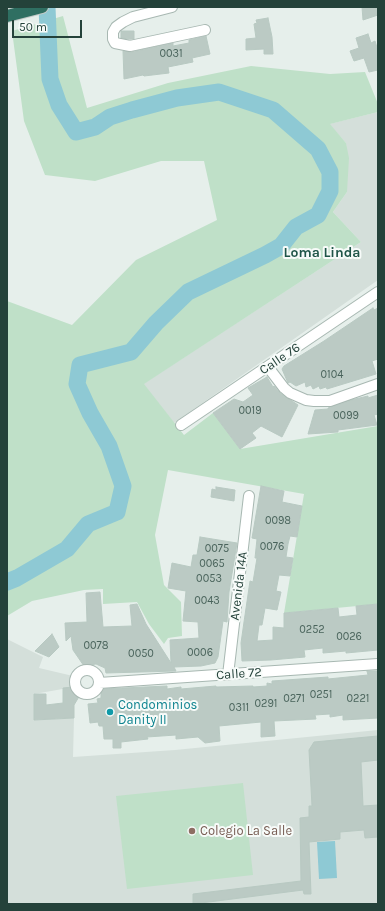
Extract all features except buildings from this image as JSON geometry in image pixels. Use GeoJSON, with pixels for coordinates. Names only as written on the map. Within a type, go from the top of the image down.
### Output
{"type":"FeatureCollection","features":[{"type":"Feature","properties":{"kind":"highway"},"geometry":{"type":"LineString","coordinates":[[7,16],[42,7]]}},
{"type":"Feature","properties":{"kind":"street"},"geometry":{"type":"LineString","coordinates":[[172,7],[133,17],[123,22],[116,27],[113,32],[112,39],[115,43],[130,46],[205,30]]}},
{"type":"Feature","properties":{"kind":"street","name":"Calle 76"},"geometry":{"type":"LineString","coordinates":[[181,425],[378,292]]}},
{"type":"Feature","properties":{"kind":"street"},"geometry":{"type":"LineString","coordinates":[[268,367],[284,388],[290,393],[306,400],[330,401],[378,384]]}},
{"type":"Feature","properties":{"kind":"street","name":"Avenida 14A"},"geometry":{"type":"LineString","coordinates":[[228,675],[249,496]]}},
{"type":"Feature","properties":{"kind":"street","name":"Calle 72"},"geometry":{"type":"LineString","coordinates":[[99,683],[378,664]]}},
{"type":"Feature","properties":{"kind":"shaded area"},"geometry":{"type":"Polygon","coordinates":[[[378,112],[378,280],[174,423],[143,384],[361,242],[333,212],[347,192],[346,143],[329,124],[378,112]]]}},
{"type":"Feature","properties":{"kind":"shaded area","name":"Colegio La Salle"},"geometry":{"type":"Polygon","coordinates":[[[7,639],[43,657],[39,668],[73,676],[74,687],[34,694],[34,720],[74,718],[73,757],[175,750],[378,730],[378,904],[7,904],[7,639]]]}},
{"type":"Feature","properties":{"kind":"green space"},"geometry":{"type":"Polygon","coordinates":[[[63,16],[87,108],[168,83],[251,66],[330,74],[365,72],[378,104],[378,112],[330,124],[346,143],[349,158],[347,192],[333,212],[361,242],[144,384],[184,435],[213,413],[240,449],[378,426],[378,604],[284,613],[304,494],[168,470],[155,535],[164,585],[181,602],[182,636],[168,638],[164,644],[149,624],[137,602],[103,604],[103,589],[84,590],[32,601],[7,616],[7,301],[72,325],[136,260],[217,220],[204,161],[161,161],[95,181],[45,175],[24,121],[12,31],[63,16]]]}},
{"type":"Feature","properties":{"kind":"green space"},"geometry":{"type":"Polygon","coordinates":[[[243,783],[253,875],[127,889],[116,796],[243,783]]]}},
{"type":"Feature","properties":{"kind":"water"},"geometry":{"type":"Polygon","coordinates":[[[335,841],[337,878],[319,879],[317,842],[335,841]]]}},
{"type":"Feature","properties":{"kind":"waterway"},"geometry":{"type":"LineString","coordinates":[[7,582],[17,578],[67,549],[88,524],[117,512],[123,486],[109,446],[90,413],[77,384],[80,365],[131,352],[156,323],[188,292],[281,246],[296,227],[318,215],[330,191],[330,172],[318,149],[273,110],[219,92],[177,98],[132,110],[110,117],[95,127],[76,132],[59,105],[50,79],[47,7]]}},
{"type":"Feature","properties":{"kind":"place","name":"Condominios Danity II"},"geometry":{"type":"Point","coordinates":[110,712]}},
{"type":"Feature","properties":{"kind":"place","name":"Colegio La Salle"},"geometry":{"type":"Point","coordinates":[192,831]}},
{"type":"Feature","properties":{"kind":"district","name":"Loma Linda"},"geometry":{"type":"Point","coordinates":[322,253]}}]}
